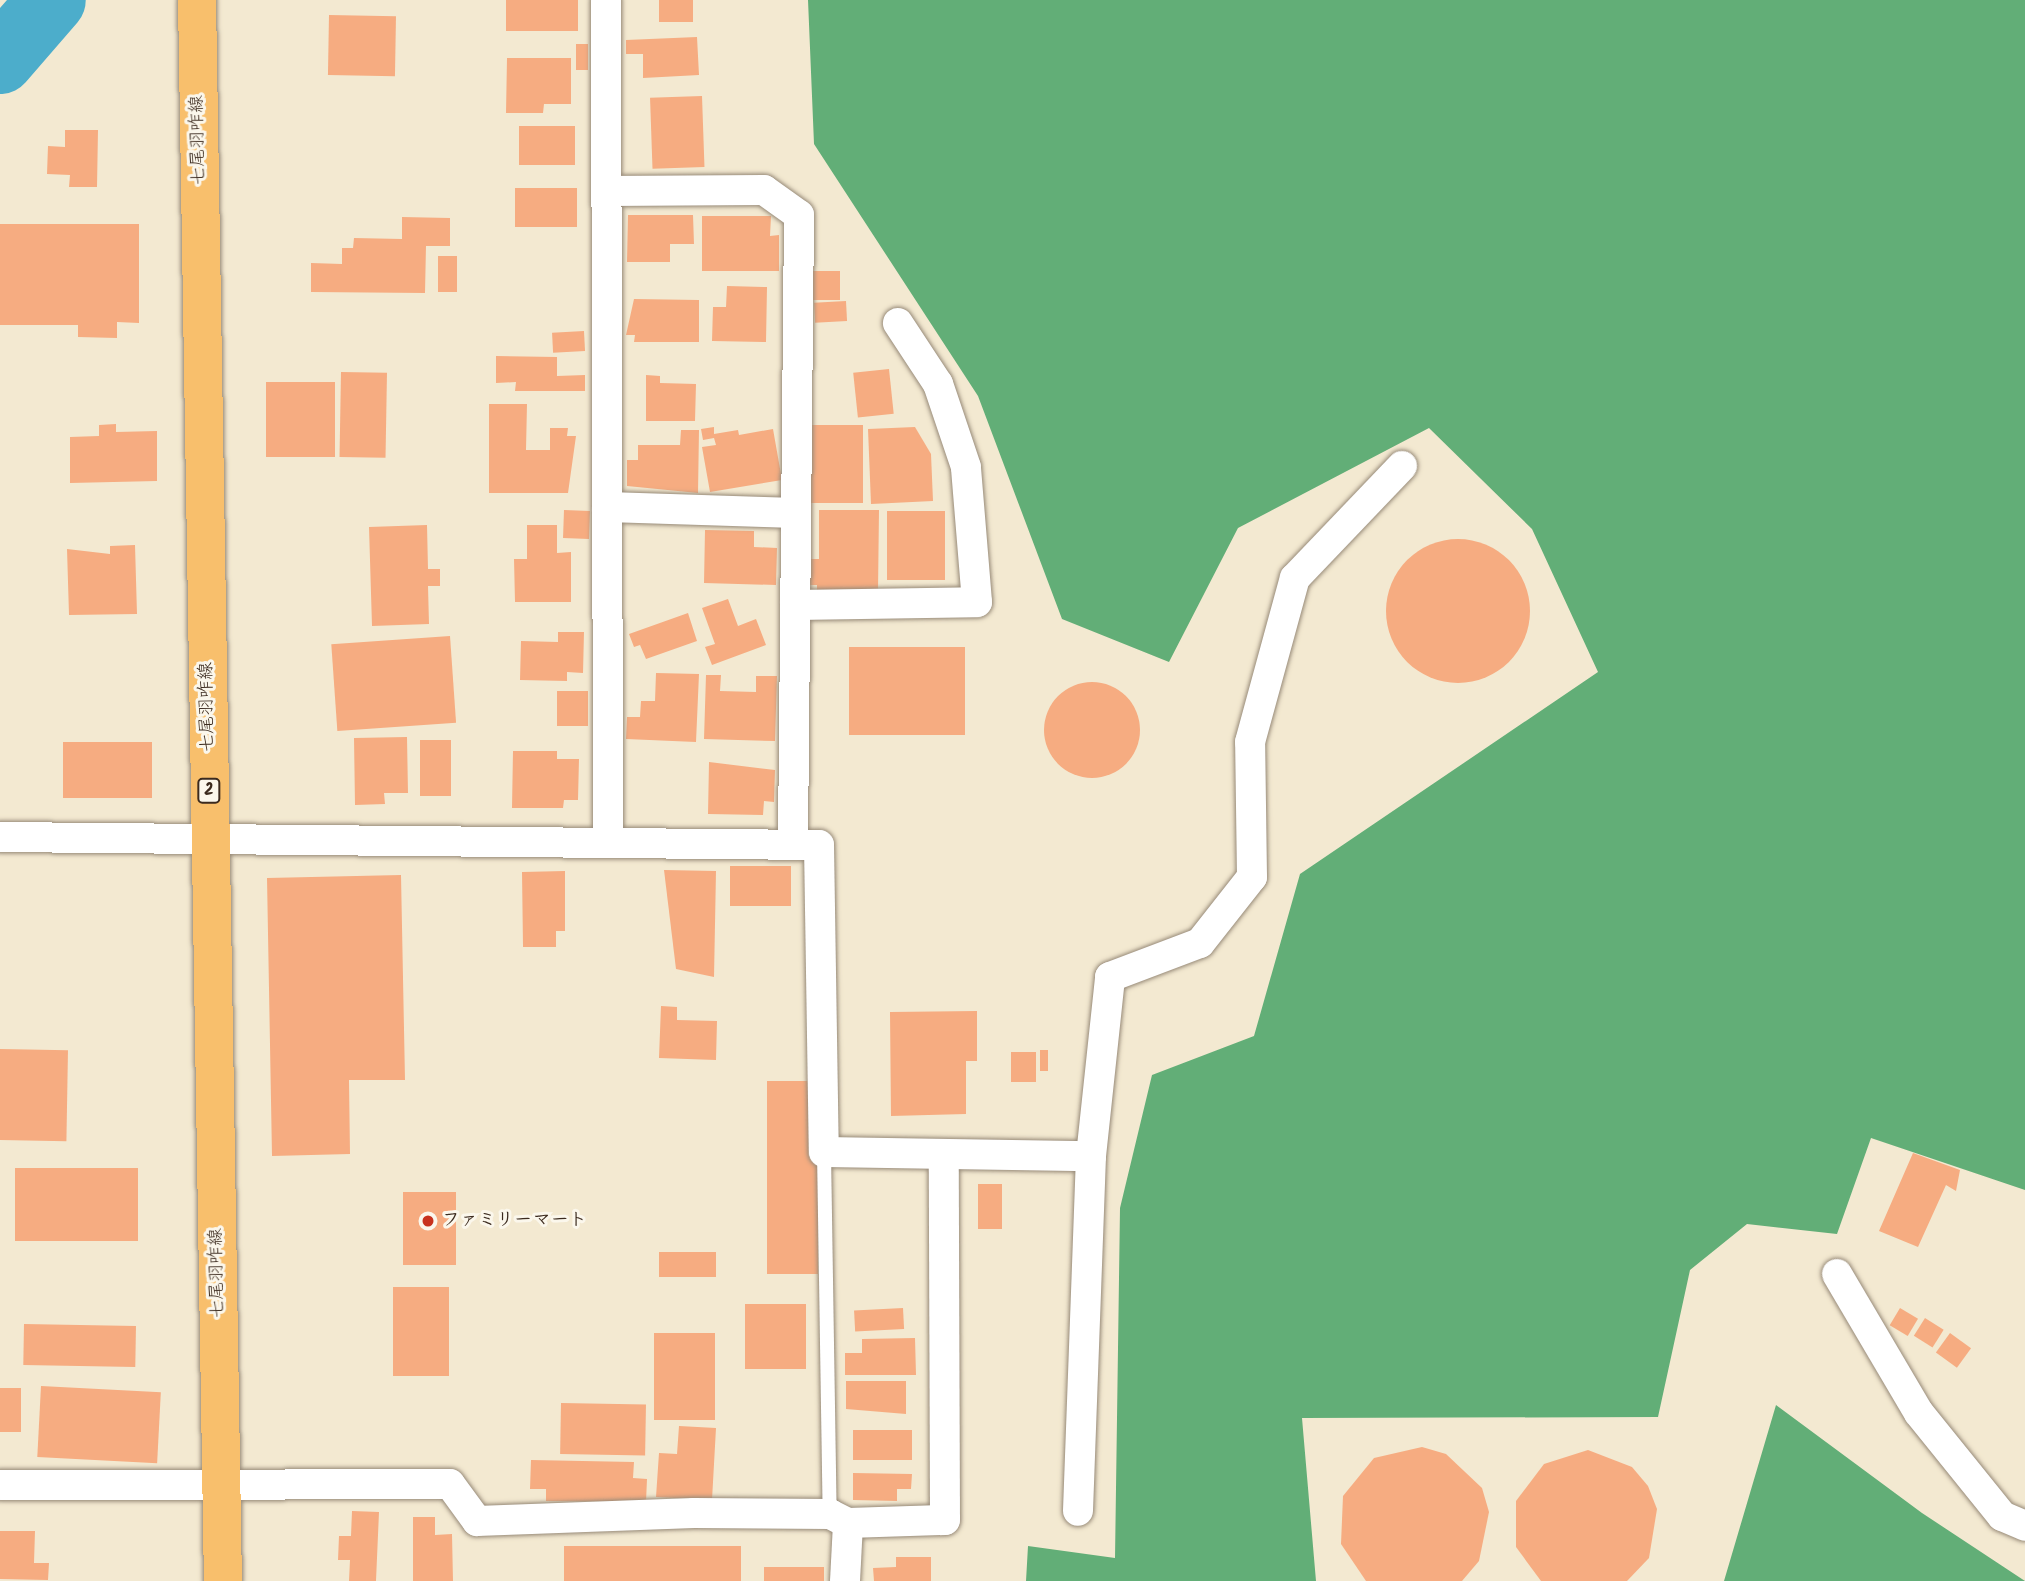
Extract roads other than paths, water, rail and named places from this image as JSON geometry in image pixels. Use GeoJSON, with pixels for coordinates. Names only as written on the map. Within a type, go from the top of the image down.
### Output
{"type":"FeatureCollection","features":[{"type":"Feature","properties":{"kind":"main road","name":"七尾羽咋線"},"geometry":{"type":"LineString","coordinates":[[197,0],[223,1581]]}},
{"type":"Feature","properties":{"kind":"street"},"geometry":{"type":"LineString","coordinates":[[606,0],[608,840]]}},
{"type":"Feature","properties":{"kind":"street"},"geometry":{"type":"LineString","coordinates":[[606,191],[764,190],[799,215],[793,842]]}},
{"type":"Feature","properties":{"kind":"street"},"geometry":{"type":"LineString","coordinates":[[795,605],[977,602],[966,467],[938,384],[898,323]]}},
{"type":"Feature","properties":{"kind":"street"},"geometry":{"type":"LineString","coordinates":[[1078,1511],[1091,1156],[1110,977],[1200,943],[1252,877],[1250,742],[1295,578],[1402,466]]}},
{"type":"Feature","properties":{"kind":"street"},"geometry":{"type":"LineString","coordinates":[[607,507],[796,513]]}},
{"type":"Feature","properties":{"kind":"street"},"geometry":{"type":"LineString","coordinates":[[0,837],[608,840],[793,842],[819,845],[824,1152],[1091,1156]]}},
{"type":"Feature","properties":{"kind":"street"},"geometry":{"type":"LineString","coordinates":[[0,1485],[222,1480],[450,1484],[477,1521],[945,1520],[944,1154]]}},
{"type":"Feature","properties":{"kind":"street"},"geometry":{"type":"LineString","coordinates":[[1838,1274],[1919,1413],[2002,1516],[2025,1526]]}},
{"type":"Feature","properties":{"kind":"street"},"geometry":{"type":"LineString","coordinates":[[839,1519],[845,1581]]}},
{"type":"Feature","properties":{"kind":"lane"},"geometry":{"type":"LineString","coordinates":[[824,1152],[839,1519]]}},
{"type":"Feature","properties":{"kind":"waterway"},"geometry":{"type":"LineString","coordinates":[[0,60],[52,0]]}},
{"type":"Feature","properties":{"kind":"place","name":"ファミリーマート"},"geometry":{"type":"Point","coordinates":[428,1221]}}]}
